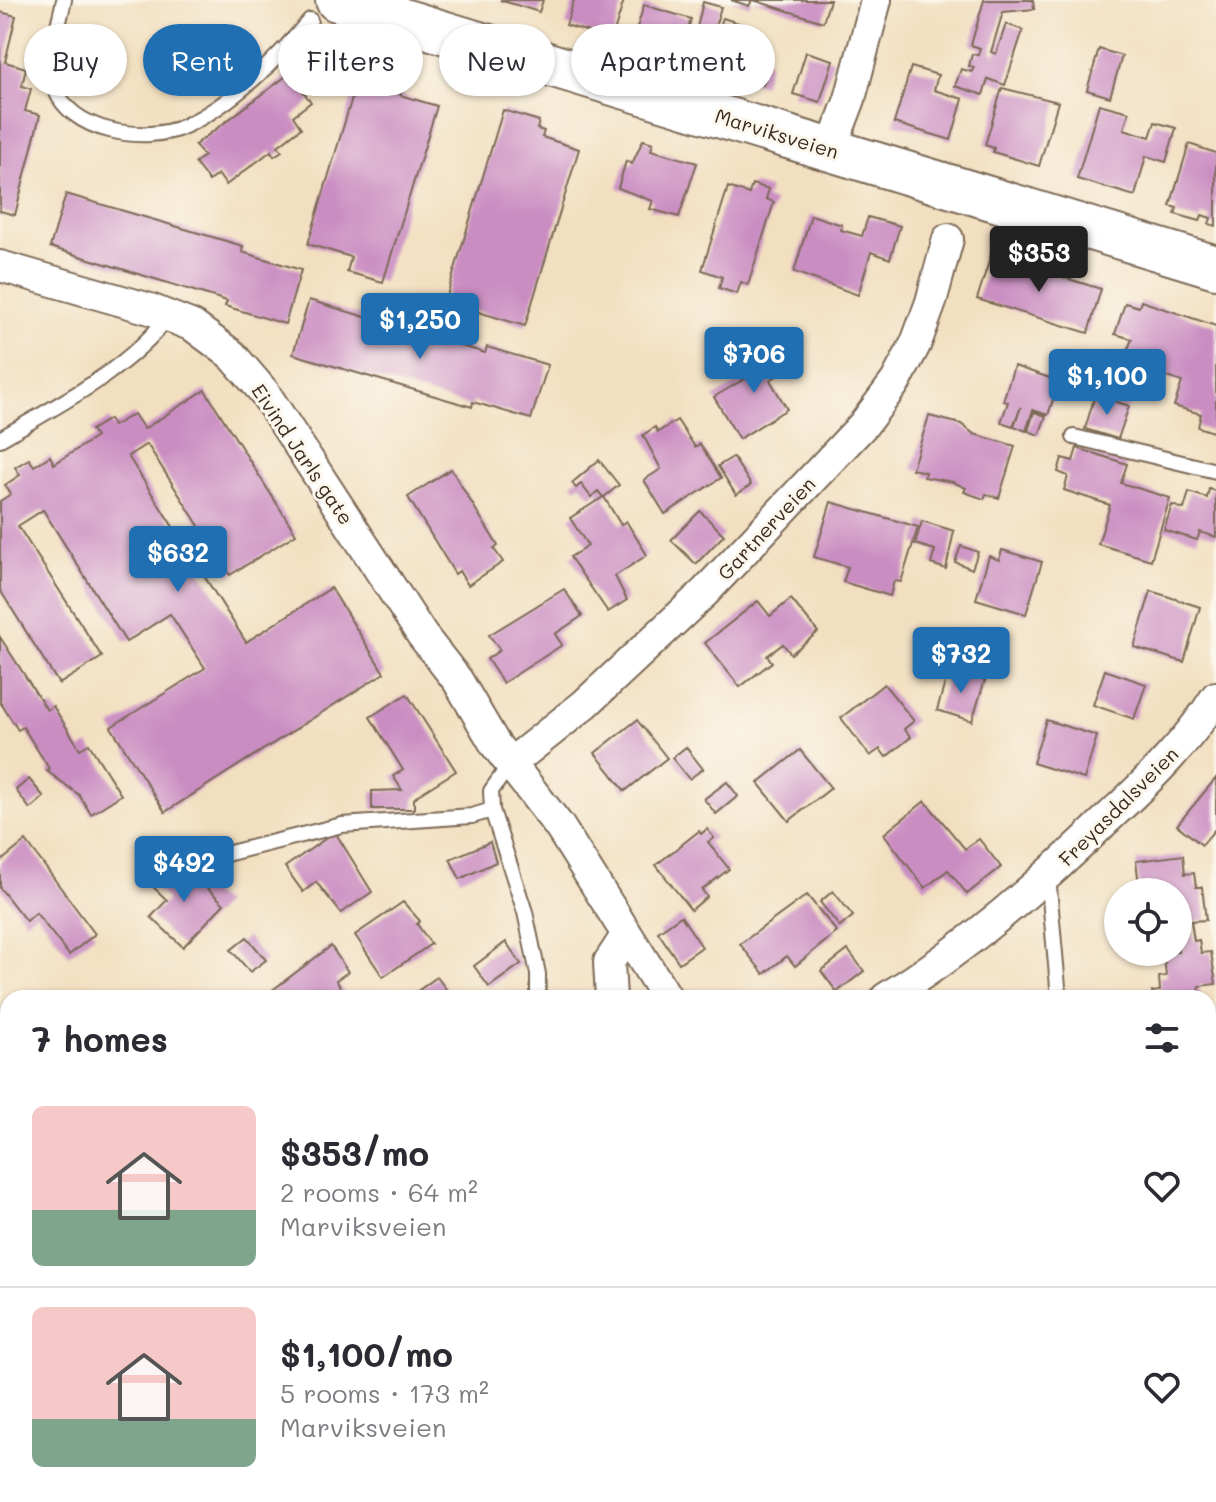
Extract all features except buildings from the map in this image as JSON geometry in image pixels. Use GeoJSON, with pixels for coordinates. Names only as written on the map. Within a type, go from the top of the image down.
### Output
{"type":"FeatureCollection","features":[{"type":"Feature","properties":{"kind":"main road","name":"Marviksveien"},"geometry":{"type":"LineString","coordinates":[[324,10],[831,149],[1216,267]]}},
{"type":"Feature","properties":{"kind":"street"},"geometry":{"type":"LineString","coordinates":[[831,149],[850,99],[876,0]]}},
{"type":"Feature","properties":{"kind":"street","name":"Gartnerveien"},"geometry":{"type":"LineString","coordinates":[[510,764],[585,704],[705,592],[864,424],[896,381],[916,343],[948,239]]}},
{"type":"Feature","properties":{"kind":"street","name":"Eivind Jarls gate"},"geometry":{"type":"LineString","coordinates":[[0,266],[193,326],[232,355],[264,392],[510,764],[559,826],[662,990]]}},
{"type":"Feature","properties":{"kind":"street","name":"Freyasdalsveien"},"geometry":{"type":"LineString","coordinates":[[899,990],[930,971],[1048,875],[1141,789],[1216,697]]}},
{"type":"Feature","properties":{"kind":"street"},"geometry":{"type":"LineString","coordinates":[[611,990],[609,962],[626,936]]}},
{"type":"Feature","properties":{"kind":"lane"},"geometry":{"type":"LineString","coordinates":[[64,0],[53,69],[54,87],[63,102],[88,121],[128,134],[165,133],[205,114],[281,55],[324,10]]}},
{"type":"Feature","properties":{"kind":"lane"},"geometry":{"type":"LineString","coordinates":[[0,439],[110,372],[155,334],[168,317]]}},
{"type":"Feature","properties":{"kind":"lane"},"geometry":{"type":"LineString","coordinates":[[1074,437],[1216,471]]}},
{"type":"Feature","properties":{"kind":"lane"},"geometry":{"type":"LineString","coordinates":[[510,764],[491,791],[492,810],[525,912],[538,974],[538,990]]}},
{"type":"Feature","properties":{"kind":"lane"},"geometry":{"type":"LineString","coordinates":[[226,854],[330,827],[472,816],[492,810]]}},
{"type":"Feature","properties":{"kind":"lane","name":"Freyasdalsveien"},"geometry":{"type":"LineString","coordinates":[[1048,875],[1058,990]]}}]}
